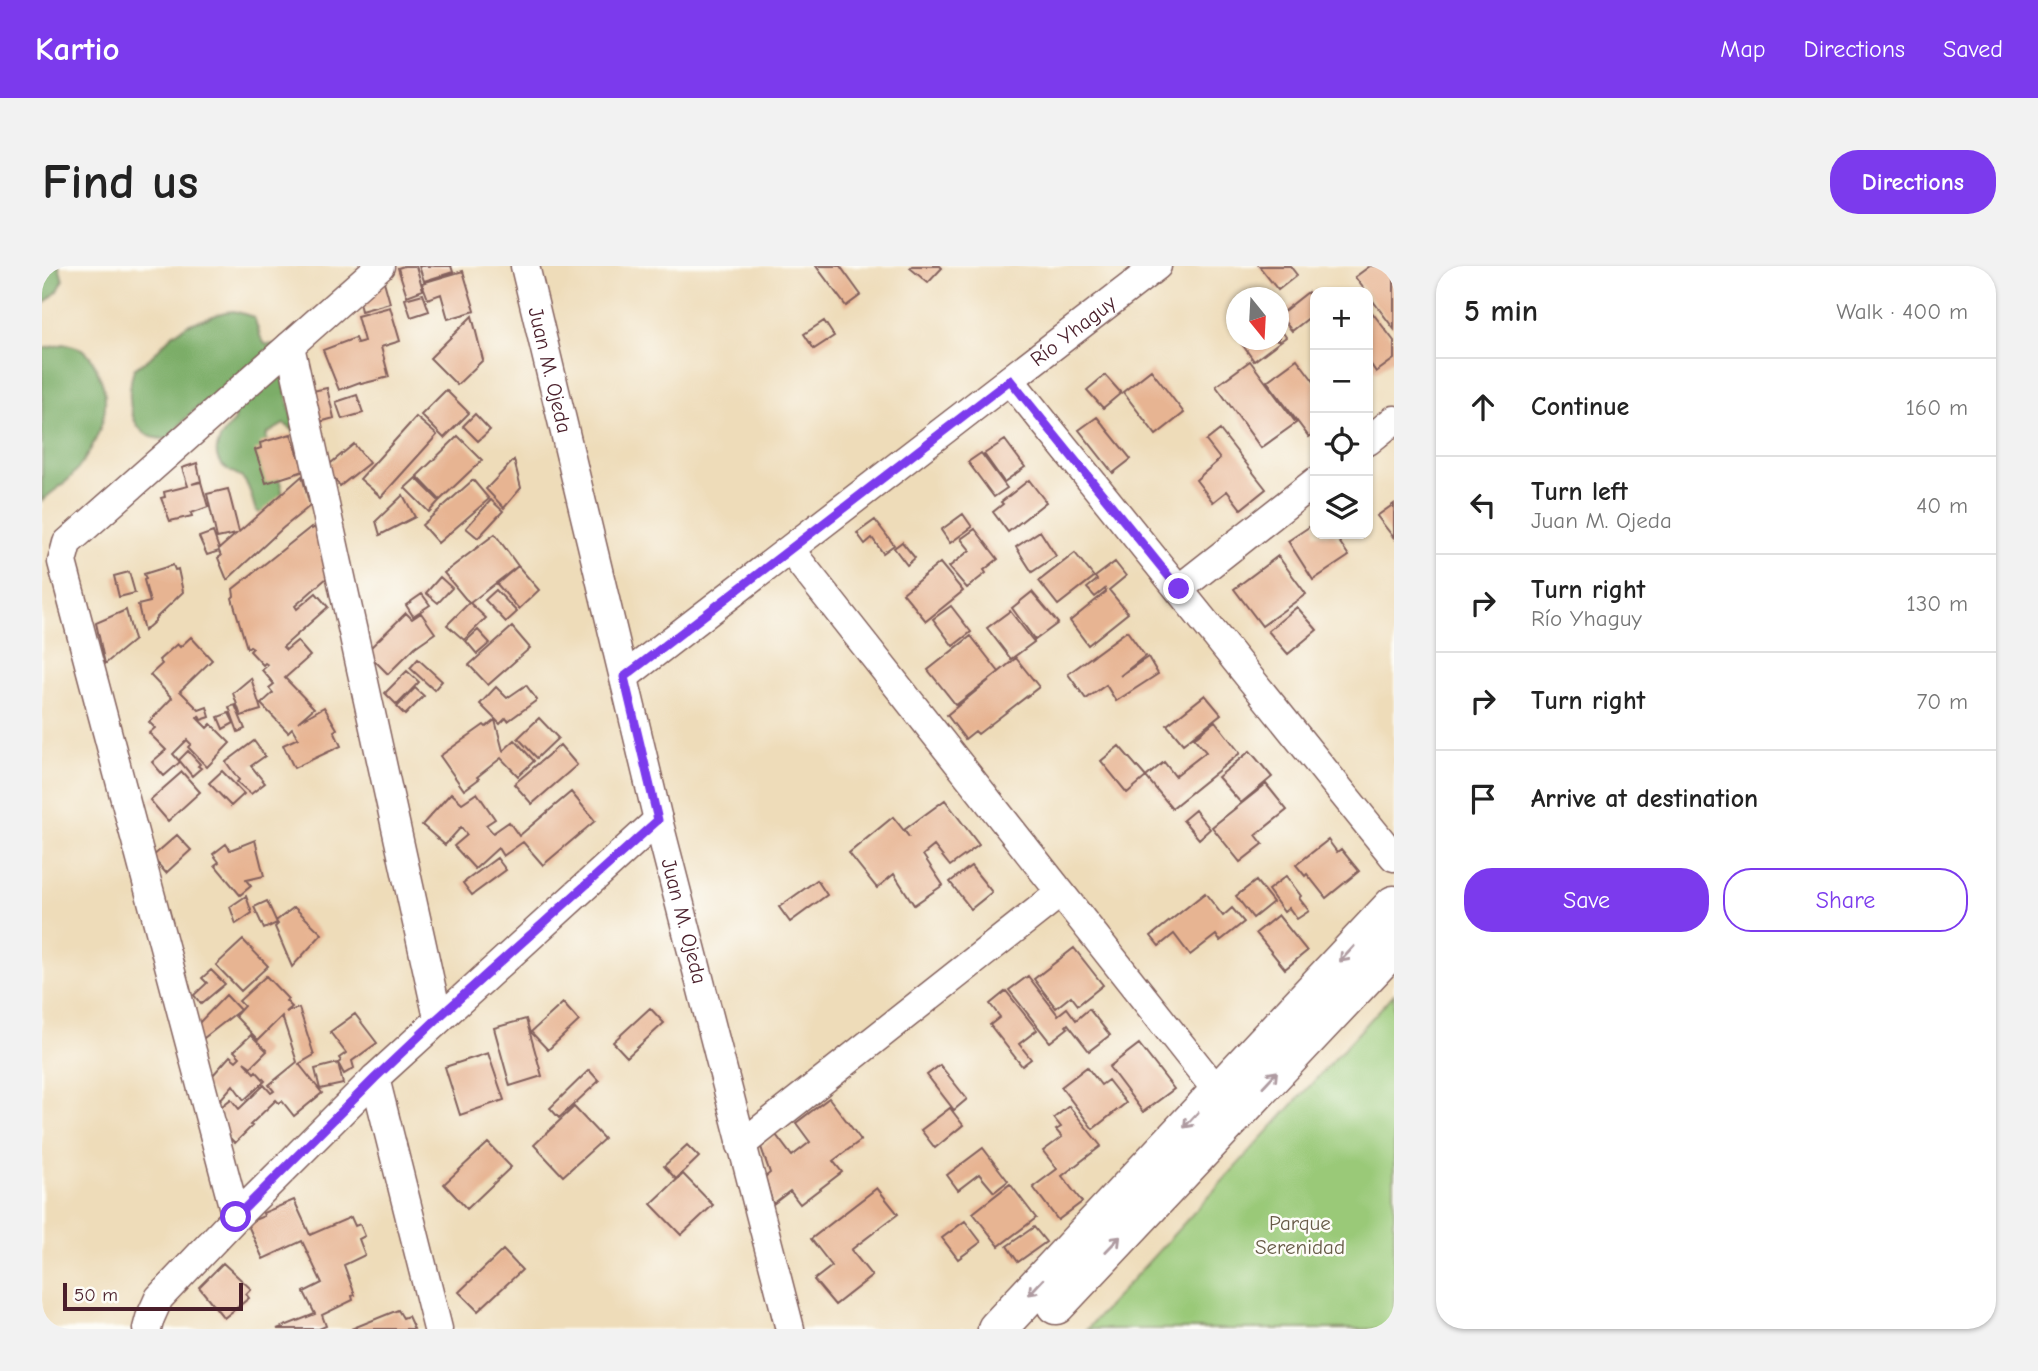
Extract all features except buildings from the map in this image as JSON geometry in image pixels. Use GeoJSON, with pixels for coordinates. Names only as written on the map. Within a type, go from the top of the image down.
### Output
{"type":"FeatureCollection","features":[{"type":"Feature","properties":{"kind":"main road"},"geometry":{"type":"LineString","coordinates":[[1032,1329],[1394,905]]}},
{"type":"Feature","properties":{"kind":"main road"},"geometry":{"type":"LineString","coordinates":[[997,1329],[1228,1102],[1394,946]]}},
{"type":"Feature","properties":{"kind":"street"},"geometry":{"type":"LineString","coordinates":[[236,1217],[62,562],[67,543],[380,266]]}},
{"type":"Feature","properties":{"kind":"street","name":"Juan M. Ojeda"},"geometry":{"type":"LineString","coordinates":[[525,266],[658,820],[790,1329]]}},
{"type":"Feature","properties":{"kind":"street","name":"Río Yhaguy"},"geometry":{"type":"LineString","coordinates":[[624,677],[1157,266]]}},
{"type":"Feature","properties":{"kind":"street"},"geometry":{"type":"LineString","coordinates":[[290,346],[438,1018]]}},
{"type":"Feature","properties":{"kind":"street"},"geometry":{"type":"LineString","coordinates":[[1010,380],[1394,857]]}},
{"type":"Feature","properties":{"kind":"street"},"geometry":{"type":"LineString","coordinates":[[1373,437],[1394,420]]}},
{"type":"Feature","properties":{"kind":"street"},"geometry":{"type":"LineString","coordinates":[[1179,589],[1310,486]]}},
{"type":"Feature","properties":{"kind":"street"},"geometry":{"type":"LineString","coordinates":[[790,550],[1228,1102]]}},
{"type":"Feature","properties":{"kind":"street"},"geometry":{"type":"LineString","coordinates":[[147,1329],[159,1298],[375,1078],[658,820]]}},
{"type":"Feature","properties":{"kind":"street"},"geometry":{"type":"LineString","coordinates":[[741,1145],[1060,893]]}},
{"type":"Feature","properties":{"kind":"street"},"geometry":{"type":"LineString","coordinates":[[375,1078],[438,1329]]}},
{"type":"Feature","properties":{"kind":"green space"},"geometry":{"type":"Polygon","coordinates":[[[42,266],[59,266],[63,281],[58,291],[42,305],[42,266]]]}},
{"type":"Feature","properties":{"kind":"green space"},"geometry":{"type":"Polygon","coordinates":[[[234,311],[254,317],[265,344],[275,345],[299,448],[293,430],[284,424],[267,434],[268,453],[282,489],[282,496],[279,503],[266,515],[256,511],[244,480],[222,465],[218,459],[220,439],[235,421],[234,411],[201,405],[167,439],[144,432],[132,415],[130,404],[134,369],[187,325],[234,311]]]}},
{"type":"Feature","properties":{"kind":"green space"},"geometry":{"type":"Polygon","coordinates":[[[64,344],[82,349],[93,360],[104,389],[105,409],[100,430],[84,460],[71,477],[42,501],[42,349],[64,344]]]}},
{"type":"Feature","properties":{"kind":"green space","name":"Parque Serenidad"},"geometry":{"type":"Polygon","coordinates":[[[1394,994],[1394,1329],[1087,1329],[1394,994]]]}},
{"type":"Feature","properties":{"kind":"route"},"geometry":{"type":"LineString","coordinates":[[236,1217],[438,1018],[658,820],[624,677],[1010,380],[1179,589]]}}]}
